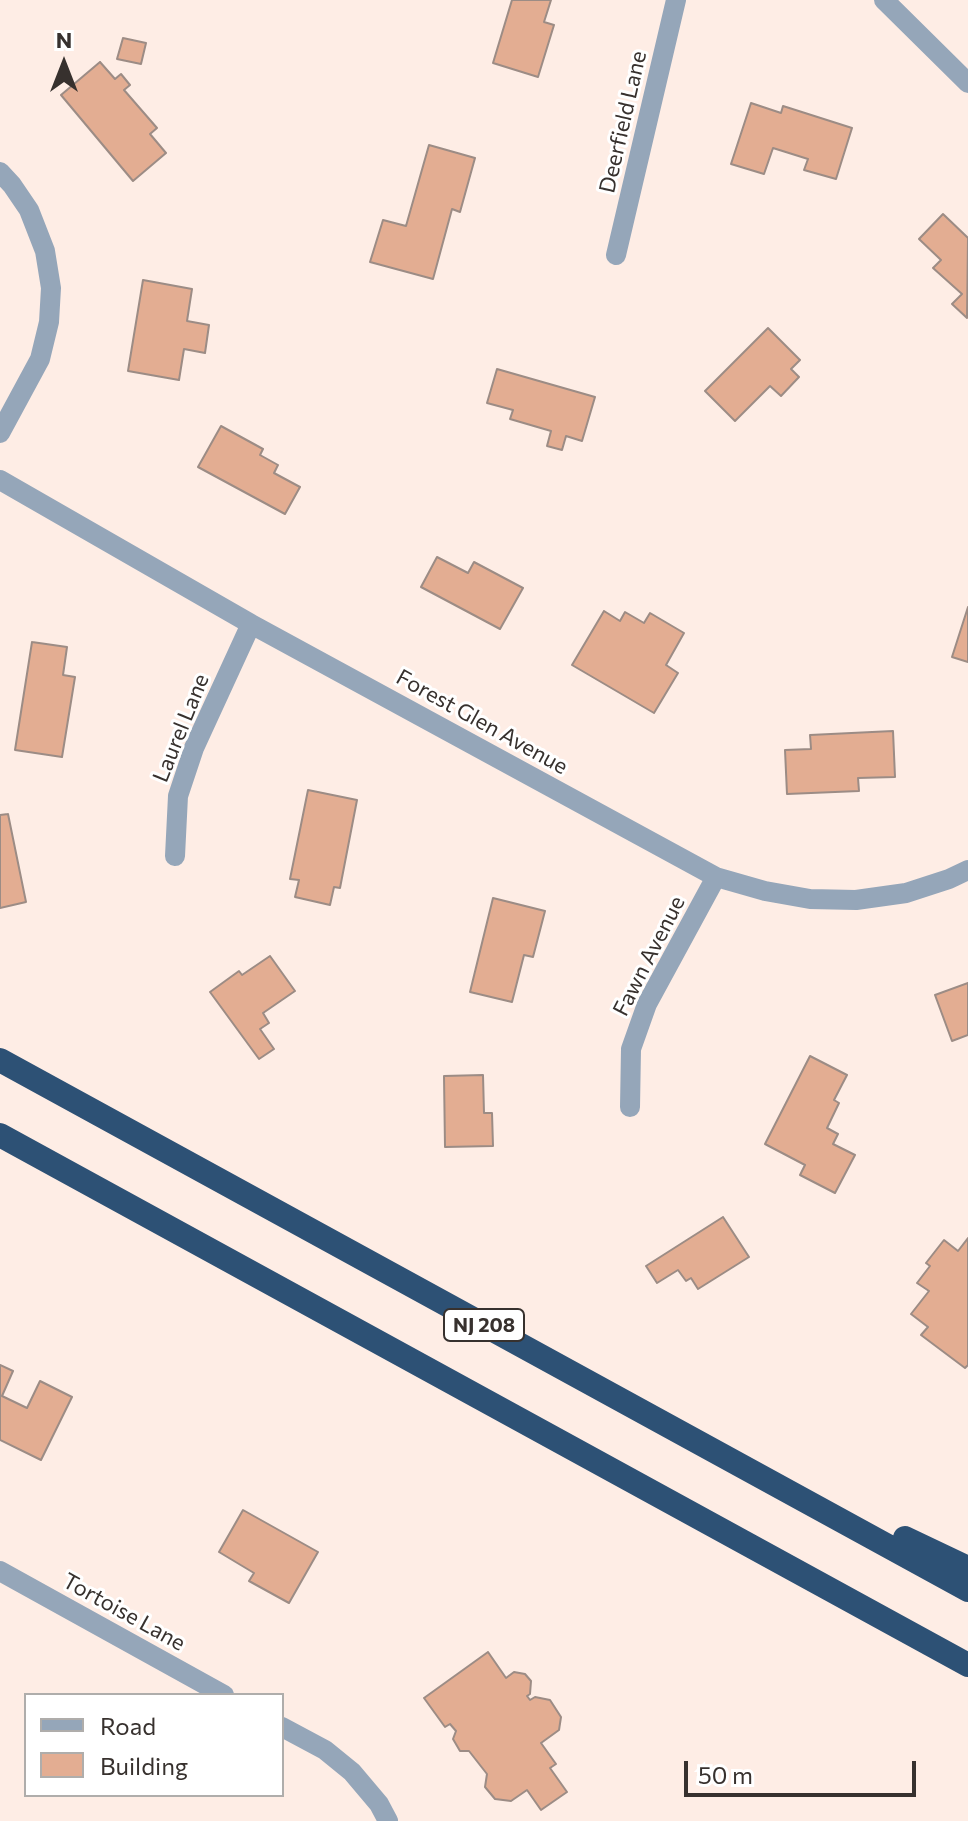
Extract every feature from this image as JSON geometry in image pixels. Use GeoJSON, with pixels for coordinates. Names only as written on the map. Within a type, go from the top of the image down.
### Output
{"type":"FeatureCollection","features":[{"type":"Feature","properties":{"kind":"highway","name":"NJ 208"},"geometry":{"type":"LineString","coordinates":[[0,1060],[968,1590]]}},
{"type":"Feature","properties":{"kind":"highway","name":"NJ 208"},"geometry":{"type":"LineString","coordinates":[[0,1135],[968,1665]]}},
{"type":"Feature","properties":{"kind":"highway"},"geometry":{"type":"LineString","coordinates":[[617,1398],[968,1568]]}},
{"type":"Feature","properties":{"kind":"street","name":"Deerfield Lane"},"geometry":{"type":"LineString","coordinates":[[616,255],[676,0]]}},
{"type":"Feature","properties":{"kind":"street"},"geometry":{"type":"LineString","coordinates":[[884,0],[968,83]]}},
{"type":"Feature","properties":{"kind":"street"},"geometry":{"type":"LineString","coordinates":[[0,172],[29,210],[45,251],[51,288],[49,322],[40,359],[0,433]]}},
{"type":"Feature","properties":{"kind":"street","name":"Forest Glen Avenue"},"geometry":{"type":"LineString","coordinates":[[0,480],[251,624],[716,877],[765,891],[810,899],[856,900],[906,893],[968,870]]}},
{"type":"Feature","properties":{"kind":"street","name":"Laurel Lane"},"geometry":{"type":"LineString","coordinates":[[175,856],[178,796],[190,760],[251,624]]}},
{"type":"Feature","properties":{"kind":"street","name":"Fawn Avenue"},"geometry":{"type":"LineString","coordinates":[[630,1107],[631,1049],[647,1004],[716,877]]}},
{"type":"Feature","properties":{"kind":"street","name":"Tortoise Lane"},"geometry":{"type":"LineString","coordinates":[[0,1571],[220,1693]]}},
{"type":"Feature","properties":{"kind":"street"},"geometry":{"type":"LineString","coordinates":[[284,1728],[325,1750],[352,1772],[379,1804],[388,1821]]}},
{"type":"Feature","properties":{"kind":"building"},"geometry":{"type":"Polygon","coordinates":[[[512,0],[551,0],[544,22],[554,25],[538,77],[493,63],[512,0]]]}},
{"type":"Feature","properties":{"kind":"building"},"geometry":{"type":"Polygon","coordinates":[[[123,38],[146,43],[141,64],[117,59],[123,38]]]}},
{"type":"Feature","properties":{"kind":"building"},"geometry":{"type":"Polygon","coordinates":[[[100,62],[115,79],[121,74],[130,85],[124,90],[157,128],[150,134],[166,153],[133,181],[61,95],[100,62]]]}},
{"type":"Feature","properties":{"kind":"building"},"geometry":{"type":"Polygon","coordinates":[[[751,103],[781,113],[783,106],[852,128],[836,179],[804,170],[808,159],[773,148],[764,174],[731,164],[751,103]]]}},
{"type":"Feature","properties":{"kind":"building"},"geometry":{"type":"Polygon","coordinates":[[[429,145],[475,158],[460,212],[452,209],[433,279],[370,262],[383,220],[406,226],[429,145]]]}},
{"type":"Feature","properties":{"kind":"building"},"geometry":{"type":"Polygon","coordinates":[[[943,214],[968,238],[967,318],[952,304],[962,294],[933,268],[941,260],[919,239],[943,214]]]}},
{"type":"Feature","properties":{"kind":"building"},"geometry":{"type":"Polygon","coordinates":[[[143,280],[192,289],[187,321],[209,325],[205,353],[184,349],[179,380],[128,371],[143,280]]]}},
{"type":"Feature","properties":{"kind":"building"},"geometry":{"type":"Polygon","coordinates":[[[768,328],[800,360],[791,369],[799,377],[781,396],[770,386],[735,421],[705,391],[768,328]]]}},
{"type":"Feature","properties":{"kind":"building"},"geometry":{"type":"Polygon","coordinates":[[[497,369],[595,397],[582,441],[566,436],[562,450],[547,446],[551,431],[510,419],[513,410],[487,403],[497,369]]]}},
{"type":"Feature","properties":{"kind":"building"},"geometry":{"type":"Polygon","coordinates":[[[221,426],[263,449],[260,455],[278,465],[274,473],[300,487],[285,514],[198,467],[221,426]]]}},
{"type":"Feature","properties":{"kind":"building"},"geometry":{"type":"Polygon","coordinates":[[[437,557],[468,573],[474,562],[523,588],[500,629],[421,587],[437,557]]]}},
{"type":"Feature","properties":{"kind":"building"},"geometry":{"type":"Polygon","coordinates":[[[968,607],[968,662],[952,657],[968,607]]]}},
{"type":"Feature","properties":{"kind":"building"},"geometry":{"type":"Polygon","coordinates":[[[604,611],[620,621],[625,612],[644,623],[650,613],[684,633],[666,665],[678,673],[654,713],[572,665],[604,611]]]}},
{"type":"Feature","properties":{"kind":"building"},"geometry":{"type":"Polygon","coordinates":[[[32,642],[67,647],[63,675],[75,677],[62,757],[15,750],[32,642]]]}},
{"type":"Feature","properties":{"kind":"building"},"geometry":{"type":"Polygon","coordinates":[[[893,731],[895,777],[858,778],[859,791],[787,794],[785,750],[811,749],[810,735],[893,731]]]}},
{"type":"Feature","properties":{"kind":"building"},"geometry":{"type":"Polygon","coordinates":[[[308,790],[357,800],[340,888],[334,887],[330,905],[295,897],[299,880],[290,879],[308,790]]]}},
{"type":"Feature","properties":{"kind":"building"},"geometry":{"type":"Polygon","coordinates":[[[8,814],[26,902],[0,908],[0,815],[8,814]]]}},
{"type":"Feature","properties":{"kind":"building"},"geometry":{"type":"Polygon","coordinates":[[[493,898],[545,911],[533,957],[524,955],[512,1002],[470,992],[493,898]]]}},
{"type":"Feature","properties":{"kind":"building"},"geometry":{"type":"Polygon","coordinates":[[[270,956],[295,991],[263,1013],[269,1023],[260,1029],[274,1049],[259,1059],[210,992],[239,971],[242,975],[270,956]]]}},
{"type":"Feature","properties":{"kind":"building"},"geometry":{"type":"Polygon","coordinates":[[[968,983],[968,1035],[952,1041],[935,995],[968,983]]]}},
{"type":"Feature","properties":{"kind":"building"},"geometry":{"type":"Polygon","coordinates":[[[810,1056],[847,1075],[834,1100],[839,1103],[827,1128],[838,1134],[833,1144],[855,1155],[835,1193],[800,1175],[805,1165],[765,1144],[810,1056]]]}},
{"type":"Feature","properties":{"kind":"building"},"geometry":{"type":"Polygon","coordinates":[[[483,1075],[484,1113],[492,1113],[493,1146],[445,1147],[444,1076],[483,1075]]]}},
{"type":"Feature","properties":{"kind":"building"},"geometry":{"type":"Polygon","coordinates":[[[723,1217],[749,1257],[698,1289],[691,1278],[686,1281],[678,1270],[657,1283],[646,1266],[723,1217]]]}},
{"type":"Feature","properties":{"kind":"building"},"geometry":{"type":"Polygon","coordinates":[[[968,1238],[968,1365],[965,1368],[921,1335],[928,1327],[911,1314],[929,1291],[917,1283],[930,1266],[926,1263],[944,1240],[958,1251],[968,1238]]]}},
{"type":"Feature","properties":{"kind":"building"},"geometry":{"type":"Polygon","coordinates":[[[0,1365],[13,1371],[2,1396],[27,1408],[40,1381],[72,1397],[41,1460],[0,1440],[0,1365]]]}},
{"type":"Feature","properties":{"kind":"building"},"geometry":{"type":"Polygon","coordinates":[[[243,1510],[318,1552],[289,1603],[249,1581],[254,1573],[219,1552],[243,1510]]]}},
{"type":"Feature","properties":{"kind":"building"},"geometry":{"type":"Polygon","coordinates":[[[488,1652],[506,1678],[514,1672],[525,1674],[531,1681],[527,1696],[530,1700],[535,1697],[550,1700],[561,1717],[559,1730],[541,1743],[556,1764],[550,1768],[567,1792],[541,1810],[527,1790],[511,1801],[495,1799],[485,1787],[487,1774],[469,1751],[460,1751],[453,1739],[456,1731],[450,1724],[445,1727],[424,1698],[488,1652]]]}}]}
